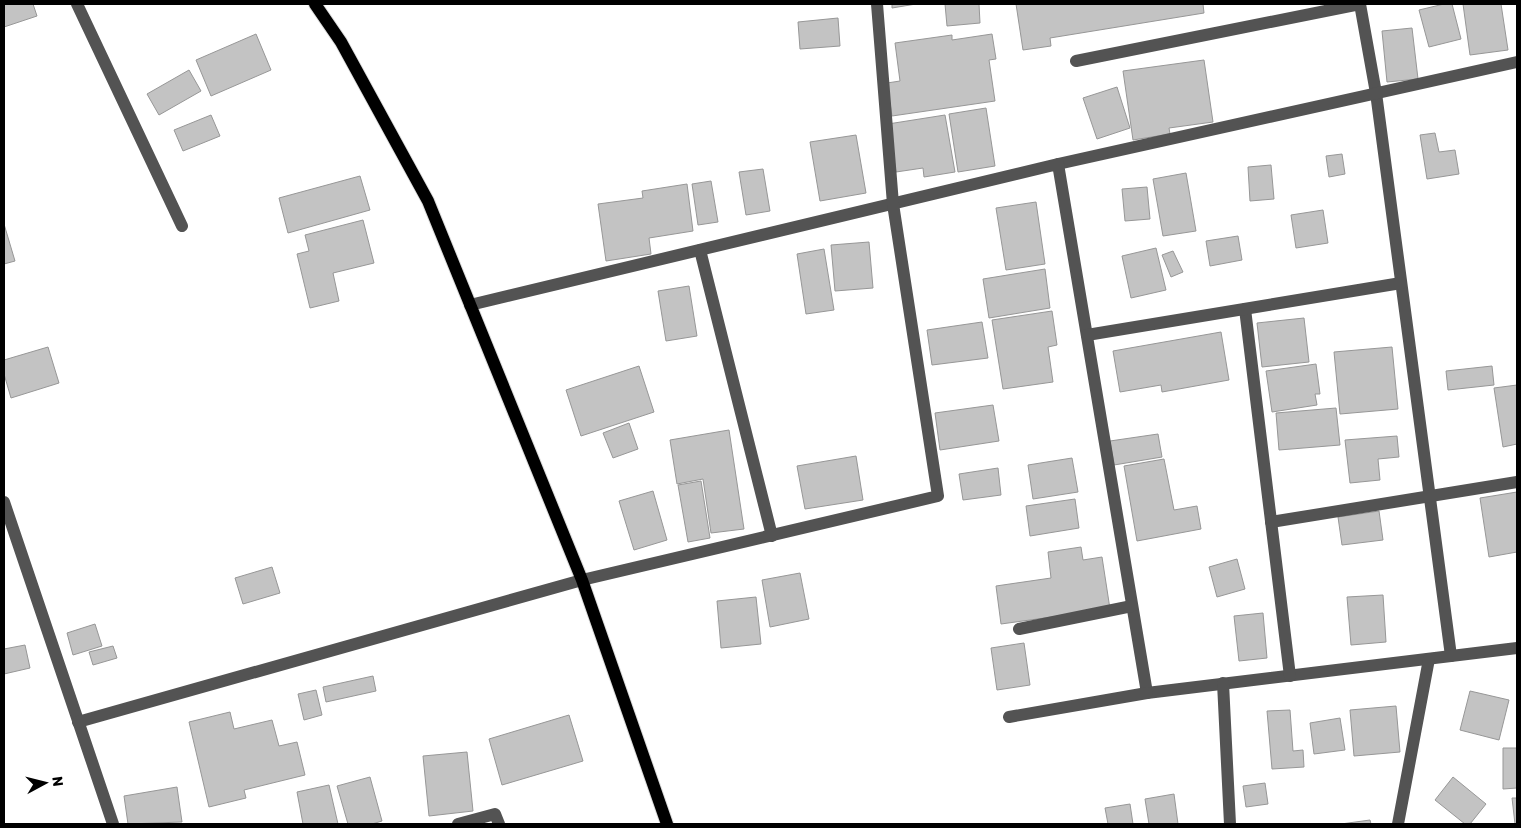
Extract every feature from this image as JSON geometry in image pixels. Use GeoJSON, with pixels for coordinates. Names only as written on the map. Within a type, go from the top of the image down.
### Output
{"type":"FeatureCollection","features":[{"type":"Feature","properties":{"kind":"main road"},"geometry":{"type":"LineString","coordinates":[[316,4],[341,42],[428,201],[582,580],[666,824]]}},
{"type":"Feature","properties":{"kind":"street"},"geometry":{"type":"LineString","coordinates":[[77,4],[182,226]]}},
{"type":"Feature","properties":{"kind":"street"},"geometry":{"type":"LineString","coordinates":[[78,722],[582,580],[938,496],[893,204],[877,4]]}},
{"type":"Feature","properties":{"kind":"street"},"geometry":{"type":"LineString","coordinates":[[1076,61],[1360,4],[1376,93],[1451,656]]}},
{"type":"Feature","properties":{"kind":"street"},"geometry":{"type":"LineString","coordinates":[[470,305],[1058,164],[1517,62]]}},
{"type":"Feature","properties":{"kind":"street"},"geometry":{"type":"LineString","coordinates":[[1058,164],[1147,693]]}},
{"type":"Feature","properties":{"kind":"street"},"geometry":{"type":"LineString","coordinates":[[700,250],[772,536]]}},
{"type":"Feature","properties":{"kind":"street"},"geometry":{"type":"LineString","coordinates":[[1087,335],[1401,282]]}},
{"type":"Feature","properties":{"kind":"street"},"geometry":{"type":"LineString","coordinates":[[1245,309],[1290,676]]}},
{"type":"Feature","properties":{"kind":"street"},"geometry":{"type":"LineString","coordinates":[[1271,522],[1517,482]]}},
{"type":"Feature","properties":{"kind":"street"},"geometry":{"type":"LineString","coordinates":[[4,502],[113,824]]}},
{"type":"Feature","properties":{"kind":"street"},"geometry":{"type":"LineString","coordinates":[[1019,629],[1132,606]]}},
{"type":"Feature","properties":{"kind":"street"},"geometry":{"type":"LineString","coordinates":[[1009,717],[1147,693],[1517,648]]}},
{"type":"Feature","properties":{"kind":"street"},"geometry":{"type":"LineString","coordinates":[[1398,824],[1430,659]]}},
{"type":"Feature","properties":{"kind":"street"},"geometry":{"type":"LineString","coordinates":[[1223,683],[1230,824]]}},
{"type":"Feature","properties":{"kind":"street"},"geometry":{"type":"LineString","coordinates":[[458,824],[495,814],[498,824]]}},
{"type":"Feature","properties":{"kind":"building"},"geometry":{"type":"Polygon","coordinates":[[[4,4],[33,4],[37,16],[4,27],[4,4]]]}},
{"type":"Feature","properties":{"kind":"building"},"geometry":{"type":"Polygon","coordinates":[[[892,4],[916,4],[892,8],[892,4]]]}},
{"type":"Feature","properties":{"kind":"building"},"geometry":{"type":"Polygon","coordinates":[[[945,4],[979,4],[980,23],[947,26],[945,4]]]}},
{"type":"Feature","properties":{"kind":"building"},"geometry":{"type":"Polygon","coordinates":[[[1016,4],[1203,4],[1204,13],[1050,38],[1051,46],[1023,50],[1016,4]]]}},
{"type":"Feature","properties":{"kind":"building"},"geometry":{"type":"Polygon","coordinates":[[[1452,4],[1461,39],[1429,47],[1419,10],[1452,4]]]}},
{"type":"Feature","properties":{"kind":"building"},"geometry":{"type":"Polygon","coordinates":[[[1463,4],[1501,4],[1508,50],[1470,55],[1463,4]]]}},
{"type":"Feature","properties":{"kind":"building"},"geometry":{"type":"Polygon","coordinates":[[[838,18],[840,46],[800,49],[798,22],[838,18]]]}},
{"type":"Feature","properties":{"kind":"building"},"geometry":{"type":"Polygon","coordinates":[[[1412,28],[1418,79],[1387,82],[1382,31],[1412,28]]]}},
{"type":"Feature","properties":{"kind":"building"},"geometry":{"type":"Polygon","coordinates":[[[256,34],[271,70],[211,96],[196,60],[256,34]]]}},
{"type":"Feature","properties":{"kind":"building"},"geometry":{"type":"Polygon","coordinates":[[[992,34],[996,59],[989,60],[995,101],[892,116],[887,83],[900,81],[895,43],[952,35],[952,40],[992,34]]]}},
{"type":"Feature","properties":{"kind":"building"},"geometry":{"type":"Polygon","coordinates":[[[1204,60],[1213,122],[1169,128],[1170,134],[1133,140],[1123,71],[1204,60]]]}},
{"type":"Feature","properties":{"kind":"building"},"geometry":{"type":"Polygon","coordinates":[[[189,70],[201,91],[159,115],[147,94],[189,70]]]}},
{"type":"Feature","properties":{"kind":"building"},"geometry":{"type":"Polygon","coordinates":[[[1117,87],[1130,128],[1097,139],[1083,98],[1117,87]]]}},
{"type":"Feature","properties":{"kind":"building"},"geometry":{"type":"Polygon","coordinates":[[[986,108],[995,166],[958,172],[949,114],[986,108]]]}},
{"type":"Feature","properties":{"kind":"building"},"geometry":{"type":"Polygon","coordinates":[[[211,115],[220,136],[183,151],[174,130],[211,115]]]}},
{"type":"Feature","properties":{"kind":"building"},"geometry":{"type":"Polygon","coordinates":[[[945,115],[955,172],[924,177],[923,168],[896,172],[888,124],[945,115]]]}},
{"type":"Feature","properties":{"kind":"building"},"geometry":{"type":"Polygon","coordinates":[[[1435,133],[1439,152],[1455,150],[1459,174],[1427,179],[1420,135],[1435,133]]]}},
{"type":"Feature","properties":{"kind":"building"},"geometry":{"type":"Polygon","coordinates":[[[856,135],[866,193],[820,201],[810,142],[856,135]]]}},
{"type":"Feature","properties":{"kind":"building"},"geometry":{"type":"Polygon","coordinates":[[[1342,154],[1345,174],[1329,177],[1326,156],[1342,154]]]}},
{"type":"Feature","properties":{"kind":"building"},"geometry":{"type":"Polygon","coordinates":[[[1271,165],[1274,199],[1250,201],[1248,167],[1271,165]]]}},
{"type":"Feature","properties":{"kind":"building"},"geometry":{"type":"Polygon","coordinates":[[[763,169],[770,211],[746,215],[739,172],[763,169]]]}},
{"type":"Feature","properties":{"kind":"building"},"geometry":{"type":"Polygon","coordinates":[[[1186,173],[1196,231],[1163,236],[1153,179],[1186,173]]]}},
{"type":"Feature","properties":{"kind":"building"},"geometry":{"type":"Polygon","coordinates":[[[360,176],[370,210],[288,233],[279,198],[360,176]]]}},
{"type":"Feature","properties":{"kind":"building"},"geometry":{"type":"Polygon","coordinates":[[[711,181],[718,222],[698,225],[692,184],[711,181]]]}},
{"type":"Feature","properties":{"kind":"building"},"geometry":{"type":"Polygon","coordinates":[[[687,184],[693,231],[649,238],[651,254],[606,261],[598,204],[643,198],[642,191],[687,184]]]}},
{"type":"Feature","properties":{"kind":"building"},"geometry":{"type":"Polygon","coordinates":[[[1147,187],[1150,219],[1125,221],[1122,189],[1147,187]]]}},
{"type":"Feature","properties":{"kind":"building"},"geometry":{"type":"Polygon","coordinates":[[[1036,202],[1045,264],[1006,270],[996,208],[1036,202]]]}},
{"type":"Feature","properties":{"kind":"building"},"geometry":{"type":"Polygon","coordinates":[[[1323,210],[1328,243],[1296,248],[1291,215],[1323,210]]]}},
{"type":"Feature","properties":{"kind":"building"},"geometry":{"type":"Polygon","coordinates":[[[363,220],[374,263],[333,273],[339,301],[310,308],[297,254],[309,251],[305,235],[363,220]]]}},
{"type":"Feature","properties":{"kind":"building"},"geometry":{"type":"Polygon","coordinates":[[[4,224],[15,261],[4,264],[4,224]]]}},
{"type":"Feature","properties":{"kind":"building"},"geometry":{"type":"Polygon","coordinates":[[[1238,236],[1242,260],[1210,266],[1206,241],[1238,236]]]}},
{"type":"Feature","properties":{"kind":"building"},"geometry":{"type":"Polygon","coordinates":[[[869,242],[873,288],[835,291],[831,245],[869,242]]]}},
{"type":"Feature","properties":{"kind":"building"},"geometry":{"type":"Polygon","coordinates":[[[1156,248],[1166,290],[1131,298],[1122,256],[1156,248]]]}},
{"type":"Feature","properties":{"kind":"building"},"geometry":{"type":"Polygon","coordinates":[[[824,249],[834,310],[806,314],[797,254],[824,249]]]}},
{"type":"Feature","properties":{"kind":"building"},"geometry":{"type":"Polygon","coordinates":[[[1173,251],[1183,272],[1171,277],[1162,255],[1173,251]]]}},
{"type":"Feature","properties":{"kind":"building"},"geometry":{"type":"Polygon","coordinates":[[[1045,269],[1050,308],[989,318],[983,279],[1045,269]]]}},
{"type":"Feature","properties":{"kind":"building"},"geometry":{"type":"Polygon","coordinates":[[[689,286],[697,336],[666,341],[658,291],[689,286]]]}},
{"type":"Feature","properties":{"kind":"building"},"geometry":{"type":"Polygon","coordinates":[[[1052,311],[1057,345],[1048,347],[1053,382],[1003,389],[992,320],[1052,311]]]}},
{"type":"Feature","properties":{"kind":"building"},"geometry":{"type":"Polygon","coordinates":[[[1304,318],[1309,362],[1262,367],[1257,323],[1304,318]]]}},
{"type":"Feature","properties":{"kind":"building"},"geometry":{"type":"Polygon","coordinates":[[[982,322],[988,358],[932,365],[927,330],[982,322]]]}},
{"type":"Feature","properties":{"kind":"building"},"geometry":{"type":"Polygon","coordinates":[[[1221,332],[1229,380],[1162,392],[1161,385],[1120,392],[1113,351],[1221,332]]]}},
{"type":"Feature","properties":{"kind":"building"},"geometry":{"type":"Polygon","coordinates":[[[48,347],[59,383],[11,398],[4,374],[4,360],[48,347]]]}},
{"type":"Feature","properties":{"kind":"building"},"geometry":{"type":"Polygon","coordinates":[[[1392,347],[1398,409],[1340,414],[1334,352],[1392,347]]]}},
{"type":"Feature","properties":{"kind":"building"},"geometry":{"type":"Polygon","coordinates":[[[1316,364],[1320,394],[1315,394],[1317,405],[1272,412],[1266,371],[1316,364]]]}},
{"type":"Feature","properties":{"kind":"building"},"geometry":{"type":"Polygon","coordinates":[[[639,366],[654,412],[581,436],[566,390],[639,366]]]}},
{"type":"Feature","properties":{"kind":"building"},"geometry":{"type":"Polygon","coordinates":[[[1492,366],[1494,385],[1448,390],[1446,371],[1492,366]]]}},
{"type":"Feature","properties":{"kind":"building"},"geometry":{"type":"Polygon","coordinates":[[[1517,385],[1517,444],[1503,447],[1494,388],[1517,385]]]}},
{"type":"Feature","properties":{"kind":"building"},"geometry":{"type":"Polygon","coordinates":[[[993,405],[999,441],[940,450],[935,413],[993,405]]]}},
{"type":"Feature","properties":{"kind":"building"},"geometry":{"type":"Polygon","coordinates":[[[1336,408],[1340,445],[1279,450],[1276,413],[1336,408]]]}},
{"type":"Feature","properties":{"kind":"building"},"geometry":{"type":"Polygon","coordinates":[[[629,423],[638,449],[613,458],[603,433],[629,423]]]}},
{"type":"Feature","properties":{"kind":"building"},"geometry":{"type":"Polygon","coordinates":[[[729,430],[744,529],[711,533],[703,479],[677,484],[670,440],[729,430]]]}},
{"type":"Feature","properties":{"kind":"building"},"geometry":{"type":"Polygon","coordinates":[[[1158,434],[1162,457],[1114,465],[1110,441],[1158,434]]]}},
{"type":"Feature","properties":{"kind":"building"},"geometry":{"type":"Polygon","coordinates":[[[1397,436],[1399,457],[1378,459],[1380,480],[1350,483],[1345,440],[1397,436]]]}},
{"type":"Feature","properties":{"kind":"building"},"geometry":{"type":"Polygon","coordinates":[[[856,456],[863,500],[805,509],[797,466],[856,456]]]}},
{"type":"Feature","properties":{"kind":"building"},"geometry":{"type":"Polygon","coordinates":[[[1072,458],[1078,492],[1033,499],[1028,465],[1072,458]]]}},
{"type":"Feature","properties":{"kind":"building"},"geometry":{"type":"Polygon","coordinates":[[[1164,459],[1174,510],[1197,506],[1201,529],[1137,541],[1124,466],[1164,459]]]}},
{"type":"Feature","properties":{"kind":"building"},"geometry":{"type":"Polygon","coordinates":[[[998,468],[1001,495],[963,500],[959,474],[998,468]]]}},
{"type":"Feature","properties":{"kind":"building"},"geometry":{"type":"Polygon","coordinates":[[[701,481],[710,538],[688,542],[678,485],[701,481]]]}},
{"type":"Feature","properties":{"kind":"building"},"geometry":{"type":"Polygon","coordinates":[[[653,491],[667,540],[634,550],[619,501],[653,491]]]}},
{"type":"Feature","properties":{"kind":"building"},"geometry":{"type":"Polygon","coordinates":[[[1517,492],[1517,552],[1489,557],[1480,498],[1517,492]]]}},
{"type":"Feature","properties":{"kind":"building"},"geometry":{"type":"Polygon","coordinates":[[[1075,499],[1079,528],[1030,536],[1026,506],[1075,499]]]}},
{"type":"Feature","properties":{"kind":"building"},"geometry":{"type":"Polygon","coordinates":[[[1379,511],[1383,540],[1342,545],[1338,517],[1379,511]]]}},
{"type":"Feature","properties":{"kind":"building"},"geometry":{"type":"Polygon","coordinates":[[[1081,547],[1083,560],[1102,557],[1110,609],[1001,624],[996,586],[1051,578],[1048,552],[1081,547]]]}},
{"type":"Feature","properties":{"kind":"building"},"geometry":{"type":"Polygon","coordinates":[[[1237,559],[1245,589],[1217,597],[1209,567],[1237,559]]]}},
{"type":"Feature","properties":{"kind":"building"},"geometry":{"type":"Polygon","coordinates":[[[272,567],[280,593],[243,604],[235,578],[272,567]]]}},
{"type":"Feature","properties":{"kind":"building"},"geometry":{"type":"Polygon","coordinates":[[[800,573],[809,619],[770,627],[762,580],[800,573]]]}},
{"type":"Feature","properties":{"kind":"building"},"geometry":{"type":"Polygon","coordinates":[[[1383,595],[1386,642],[1351,645],[1347,597],[1383,595]]]}},
{"type":"Feature","properties":{"kind":"building"},"geometry":{"type":"Polygon","coordinates":[[[756,597],[761,644],[721,648],[717,601],[756,597]]]}},
{"type":"Feature","properties":{"kind":"building"},"geometry":{"type":"Polygon","coordinates":[[[1263,613],[1267,658],[1239,661],[1234,616],[1263,613]]]}},
{"type":"Feature","properties":{"kind":"building"},"geometry":{"type":"Polygon","coordinates":[[[95,624],[102,646],[73,655],[67,633],[95,624]]]}},
{"type":"Feature","properties":{"kind":"building"},"geometry":{"type":"Polygon","coordinates":[[[1024,643],[1030,685],[997,690],[991,648],[1024,643]]]}},
{"type":"Feature","properties":{"kind":"building"},"geometry":{"type":"Polygon","coordinates":[[[25,645],[30,668],[4,674],[4,649],[25,645]]]}},
{"type":"Feature","properties":{"kind":"building"},"geometry":{"type":"Polygon","coordinates":[[[113,646],[117,658],[93,665],[89,652],[113,646]]]}},
{"type":"Feature","properties":{"kind":"building"},"geometry":{"type":"Polygon","coordinates":[[[373,676],[376,691],[326,702],[323,687],[373,676]]]}},
{"type":"Feature","properties":{"kind":"building"},"geometry":{"type":"Polygon","coordinates":[[[316,690],[322,715],[304,720],[298,694],[316,690]]]}},
{"type":"Feature","properties":{"kind":"building"},"geometry":{"type":"Polygon","coordinates":[[[1470,691],[1509,700],[1499,740],[1460,730],[1470,691]]]}},
{"type":"Feature","properties":{"kind":"building"},"geometry":{"type":"Polygon","coordinates":[[[1396,706],[1400,752],[1354,756],[1350,710],[1396,706]]]}},
{"type":"Feature","properties":{"kind":"building"},"geometry":{"type":"Polygon","coordinates":[[[1290,710],[1293,751],[1303,750],[1304,767],[1272,769],[1267,711],[1290,710]]]}},
{"type":"Feature","properties":{"kind":"building"},"geometry":{"type":"Polygon","coordinates":[[[230,712],[234,729],[272,720],[279,746],[297,742],[305,775],[244,790],[246,798],[209,807],[189,722],[230,712]]]}},
{"type":"Feature","properties":{"kind":"building"},"geometry":{"type":"Polygon","coordinates":[[[569,715],[583,761],[502,785],[489,739],[569,715]]]}},
{"type":"Feature","properties":{"kind":"building"},"geometry":{"type":"Polygon","coordinates":[[[1340,718],[1345,750],[1314,754],[1310,723],[1340,718]]]}},
{"type":"Feature","properties":{"kind":"building"},"geometry":{"type":"Polygon","coordinates":[[[1503,748],[1517,748],[1517,788],[1503,789],[1503,748]]]}},
{"type":"Feature","properties":{"kind":"building"},"geometry":{"type":"Polygon","coordinates":[[[467,752],[473,811],[429,816],[423,756],[467,752]]]}},
{"type":"Feature","properties":{"kind":"building"},"geometry":{"type":"Polygon","coordinates":[[[370,777],[382,821],[372,824],[348,824],[337,786],[370,777]]]}},
{"type":"Feature","properties":{"kind":"building"},"geometry":{"type":"Polygon","coordinates":[[[1453,777],[1486,804],[1470,824],[1465,824],[1435,800],[1453,777]]]}},
{"type":"Feature","properties":{"kind":"building"},"geometry":{"type":"Polygon","coordinates":[[[1265,783],[1268,804],[1246,807],[1243,786],[1265,783]]]}},
{"type":"Feature","properties":{"kind":"building"},"geometry":{"type":"Polygon","coordinates":[[[329,785],[338,824],[303,824],[297,792],[329,785]]]}},
{"type":"Feature","properties":{"kind":"building"},"geometry":{"type":"Polygon","coordinates":[[[177,787],[182,822],[128,824],[124,796],[177,787]]]}},
{"type":"Feature","properties":{"kind":"building"},"geometry":{"type":"Polygon","coordinates":[[[1174,794],[1178,824],[1149,824],[1145,799],[1174,794]]]}},
{"type":"Feature","properties":{"kind":"building"},"geometry":{"type":"Polygon","coordinates":[[[1512,798],[1517,798],[1517,824],[1515,824],[1512,798]]]}},
{"type":"Feature","properties":{"kind":"building"},"geometry":{"type":"Polygon","coordinates":[[[1130,804],[1133,824],[1108,824],[1105,808],[1130,804]]]}},
{"type":"Feature","properties":{"kind":"building"},"geometry":{"type":"Polygon","coordinates":[[[1370,820],[1371,824],[1341,824],[1370,820]]]}}]}
